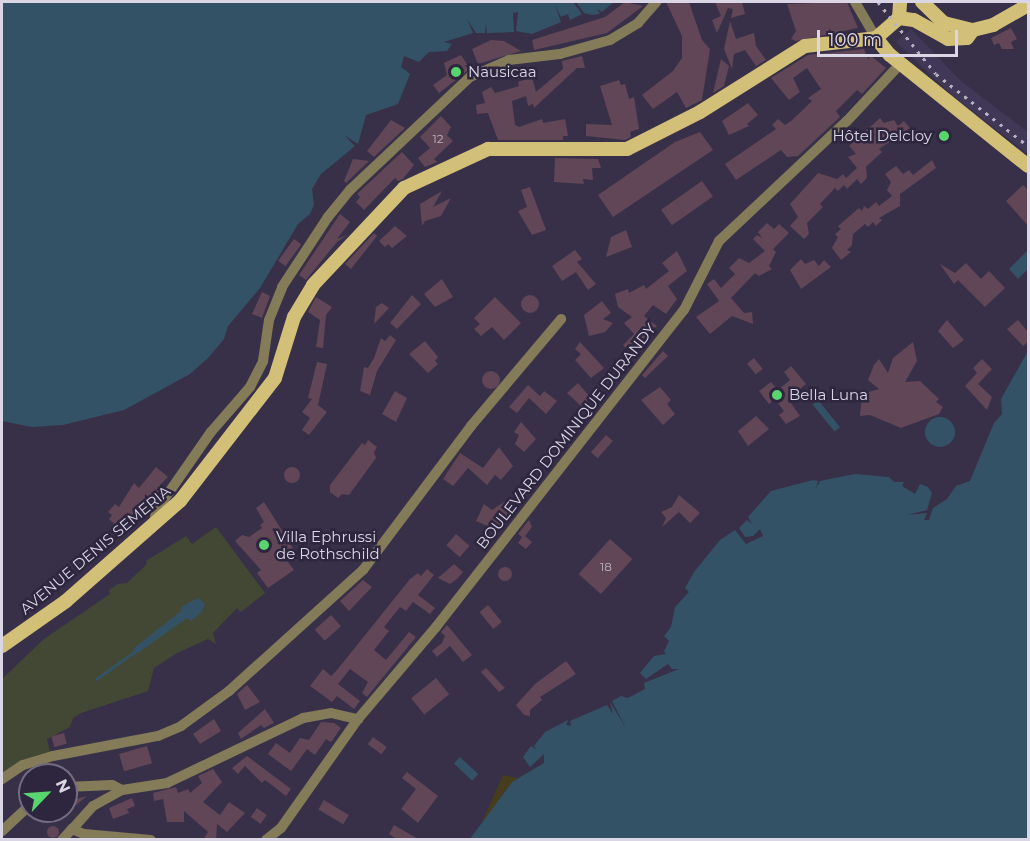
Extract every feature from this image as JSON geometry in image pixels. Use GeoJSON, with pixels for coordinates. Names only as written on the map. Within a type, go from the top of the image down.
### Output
{"type":"FeatureCollection","features":[{"type":"Feature","properties":{"kind":"main road"},"geometry":{"type":"LineString","coordinates":[[925,6],[944,23],[973,30],[993,25],[1029,6]]}},
{"type":"Feature","properties":{"kind":"main road"},"geometry":{"type":"LineString","coordinates":[[973,30],[967,38],[948,39],[902,12],[879,36],[901,63],[1029,166]]}},
{"type":"Feature","properties":{"kind":"main road","name":"AVENUE DENIS SEMERIA"},"geometry":{"type":"LineString","coordinates":[[2,646],[66,601],[180,501],[258,405],[279,370],[294,317],[313,285],[404,188],[488,149],[627,149],[695,115],[805,46],[879,36]]}},
{"type":"Feature","properties":{"kind":"street"},"geometry":{"type":"LineString","coordinates":[[154,524],[156,511],[204,441],[250,387],[263,361],[269,320],[282,287],[328,217],[350,190],[470,76],[508,60],[560,54],[610,40],[639,23],[656,2]]}},
{"type":"Feature","properties":{"kind":"street"},"geometry":{"type":"LineString","coordinates":[[855,2],[879,36]]}},
{"type":"Feature","properties":{"kind":"street","name":"BOULEVARD DOMINIQUE DURANDY"},"geometry":{"type":"LineString","coordinates":[[266,840],[281,828],[358,719],[372,707],[436,627],[684,310],[719,241],[847,121],[901,63]]}},
{"type":"Feature","properties":{"kind":"street"},"geometry":{"type":"LineString","coordinates":[[2,779],[23,765],[53,756],[158,736],[181,726],[229,691],[363,570],[471,426],[561,319]]}},
{"type":"Feature","properties":{"kind":"street"},"geometry":{"type":"LineString","coordinates":[[62,840],[93,806],[122,790],[183,779],[303,718],[331,713],[358,719]]}},
{"type":"Feature","properties":{"kind":"street"},"geometry":{"type":"LineString","coordinates":[[78,786],[100,785],[122,790]]}},
{"type":"Feature","properties":{"kind":"street"},"geometry":{"type":"LineString","coordinates":[[2,831],[18,816]]}},
{"type":"Feature","properties":{"kind":"street"},"geometry":{"type":"LineString","coordinates":[[72,829],[84,834],[151,840]]}},
{"type":"Feature","properties":{"kind":"shaded area"},"geometry":{"type":"Polygon","coordinates":[[[911,29],[961,81],[1028,132],[1028,154],[953,96],[896,42],[911,29]]]}},
{"type":"Feature","properties":{"kind":"green space"},"geometry":{"type":"Polygon","coordinates":[[[216,527],[265,593],[241,612],[237,608],[213,633],[216,644],[208,639],[177,653],[154,668],[148,691],[81,713],[73,718],[70,727],[47,739],[50,752],[27,763],[18,763],[18,767],[2,775],[2,679],[44,639],[110,594],[109,590],[118,584],[127,583],[147,564],[146,561],[186,536],[192,544],[216,527]]]}},
{"type":"Feature","properties":{"kind":"sand"},"geometry":{"type":"Polygon","coordinates":[[[503,775],[517,778],[503,793],[490,816],[483,820],[503,775]]]}},
{"type":"Feature","properties":{"kind":"water"},"geometry":{"type":"Polygon","coordinates":[[[2,2],[573,2],[582,14],[570,20],[568,14],[561,17],[555,5],[561,22],[532,34],[516,31],[518,12],[513,13],[514,32],[487,33],[486,24],[485,33],[476,33],[467,19],[473,33],[444,42],[452,44],[447,51],[429,52],[419,62],[404,56],[401,67],[410,74],[398,104],[366,115],[358,144],[344,135],[355,146],[321,174],[312,189],[314,205],[310,214],[298,224],[260,288],[228,326],[224,339],[208,358],[190,374],[124,410],[63,425],[32,427],[2,421],[2,2]]]}},
{"type":"Feature","properties":{"kind":"water"},"geometry":{"type":"Polygon","coordinates":[[[576,2],[614,2],[602,12],[597,9],[600,14],[592,15],[584,13],[576,2]]]}},
{"type":"Feature","properties":{"kind":"water"},"geometry":{"type":"Polygon","coordinates":[[[1028,250],[1028,269],[1018,279],[1009,269],[1028,250]]]}},
{"type":"Feature","properties":{"kind":"water"},"geometry":{"type":"Polygon","coordinates":[[[1028,351],[1028,839],[470,839],[512,782],[544,763],[544,754],[530,767],[523,757],[531,746],[537,750],[534,746],[545,732],[568,720],[566,725],[571,726],[570,721],[607,705],[613,714],[610,702],[626,728],[612,701],[621,696],[628,698],[645,689],[644,683],[679,669],[672,669],[668,664],[646,679],[640,673],[654,656],[666,654],[664,651],[669,641],[664,636],[671,627],[675,607],[689,592],[685,588],[694,572],[720,540],[735,530],[746,544],[763,536],[760,529],[753,536],[745,537],[739,528],[747,520],[752,524],[748,517],[771,491],[813,480],[818,481],[816,488],[820,481],[855,474],[889,477],[894,482],[904,482],[902,486],[915,494],[920,484],[928,487],[932,493],[927,510],[907,515],[927,513],[924,520],[929,520],[933,508],[947,499],[956,486],[970,481],[994,423],[1002,414],[1001,399],[1028,351]]]}},
{"type":"Feature","properties":{"kind":"water"},"geometry":{"type":"Polygon","coordinates":[[[818,400],[840,427],[835,432],[813,404],[818,400]]]}},
{"type":"Feature","properties":{"kind":"water"},"geometry":{"type":"Polygon","coordinates":[[[940,417],[951,421],[955,432],[951,443],[940,447],[929,443],[925,432],[929,421],[940,417]]]}},
{"type":"Feature","properties":{"kind":"water"},"geometry":{"type":"Polygon","coordinates":[[[198,598],[205,604],[201,613],[191,621],[187,618],[138,653],[134,652],[134,648],[181,611],[181,607],[198,598]]]}},
{"type":"Feature","properties":{"kind":"water"},"geometry":{"type":"Polygon","coordinates":[[[460,757],[478,774],[472,781],[454,764],[460,757]]]}},
{"type":"Feature","properties":{"kind":"building"},"geometry":{"type":"Polygon","coordinates":[[[625,2],[643,6],[607,33],[534,50],[532,40],[605,17],[625,2]]]}},
{"type":"Feature","properties":{"kind":"building"},"geometry":{"type":"Polygon","coordinates":[[[666,2],[689,2],[702,40],[710,49],[702,100],[686,108],[677,92],[653,109],[642,95],[673,71],[682,58],[682,36],[666,2]]]}},
{"type":"Feature","properties":{"kind":"building"},"geometry":{"type":"Polygon","coordinates":[[[715,2],[742,2],[745,14],[731,18],[733,9],[728,8],[717,33],[712,20],[721,16],[715,2]]]}},
{"type":"Feature","properties":{"kind":"building"},"geometry":{"type":"Polygon","coordinates":[[[847,2],[858,28],[796,41],[791,39],[796,31],[787,4],[847,2]]]}},
{"type":"Feature","properties":{"kind":"building"},"geometry":{"type":"Polygon","coordinates":[[[730,21],[736,39],[754,33],[756,46],[766,60],[756,66],[745,50],[734,54],[732,69],[724,49],[730,21]]]}},
{"type":"Feature","properties":{"kind":"building"},"geometry":{"type":"Polygon","coordinates":[[[1011,28],[1017,39],[1011,42],[1014,49],[1002,49],[999,43],[994,45],[991,38],[1011,28]]]}},
{"type":"Feature","properties":{"kind":"building"},"geometry":{"type":"Polygon","coordinates":[[[491,40],[504,41],[521,51],[478,64],[472,49],[491,40]]]}},
{"type":"Feature","properties":{"kind":"building"},"geometry":{"type":"Polygon","coordinates":[[[864,49],[868,59],[871,56],[886,68],[862,94],[857,90],[836,111],[840,117],[798,156],[787,157],[781,150],[736,180],[725,164],[776,129],[772,125],[778,119],[785,125],[791,121],[812,101],[808,98],[821,89],[807,68],[793,78],[800,92],[789,100],[771,78],[808,55],[864,49]]]}},
{"type":"Feature","properties":{"kind":"building"},"geometry":{"type":"Polygon","coordinates":[[[461,55],[470,69],[439,93],[433,85],[447,75],[444,63],[461,55]]]}},
{"type":"Feature","properties":{"kind":"building"},"geometry":{"type":"Polygon","coordinates":[[[582,56],[585,68],[577,68],[534,108],[533,104],[528,106],[526,96],[512,101],[515,125],[519,127],[542,119],[543,123],[565,119],[568,136],[563,136],[563,140],[498,140],[488,113],[477,114],[476,105],[485,103],[482,92],[491,87],[495,93],[519,86],[518,82],[532,77],[536,92],[563,69],[562,61],[582,56]]]}},
{"type":"Feature","properties":{"kind":"building"},"geometry":{"type":"Polygon","coordinates":[[[721,59],[729,66],[724,86],[713,93],[721,59]]]}},
{"type":"Feature","properties":{"kind":"building"},"geometry":{"type":"Polygon","coordinates":[[[619,80],[621,85],[625,84],[629,99],[634,97],[639,129],[630,132],[631,137],[625,140],[586,136],[586,124],[612,125],[600,86],[619,80]]]}},
{"type":"Feature","properties":{"kind":"building"},"geometry":{"type":"Polygon","coordinates":[[[748,103],[758,115],[747,124],[749,126],[729,135],[722,121],[748,103]]]}},
{"type":"Feature","properties":{"kind":"building"},"geometry":{"type":"Polygon","coordinates":[[[441,116],[451,127],[447,135],[453,141],[434,159],[437,162],[425,167],[418,158],[430,148],[420,137],[441,116]]]}},
{"type":"Feature","properties":{"kind":"building"},"geometry":{"type":"Polygon","coordinates":[[[880,118],[884,123],[894,120],[898,126],[904,121],[910,128],[879,149],[882,152],[866,167],[867,178],[861,184],[857,179],[847,189],[844,185],[838,191],[835,188],[820,204],[823,207],[807,223],[809,234],[804,239],[790,226],[798,217],[790,204],[818,173],[837,179],[843,174],[846,178],[857,168],[848,157],[856,154],[849,146],[880,118]]]}},
{"type":"Feature","properties":{"kind":"building"},"geometry":{"type":"Polygon","coordinates":[[[391,120],[405,128],[374,157],[367,151],[391,120]]]}},
{"type":"Feature","properties":{"kind":"building"},"geometry":{"type":"Polygon","coordinates":[[[700,132],[713,150],[613,217],[598,195],[675,142],[700,132]]]}},
{"type":"Feature","properties":{"kind":"building"},"geometry":{"type":"Polygon","coordinates":[[[402,152],[414,165],[403,179],[398,181],[395,178],[364,210],[356,202],[360,197],[357,194],[402,152]]]}},
{"type":"Feature","properties":{"kind":"building"},"geometry":{"type":"Polygon","coordinates":[[[555,158],[598,159],[601,168],[592,168],[593,180],[583,179],[584,184],[554,182],[555,158]]]}},
{"type":"Feature","properties":{"kind":"building"},"geometry":{"type":"Polygon","coordinates":[[[353,159],[369,161],[346,183],[344,181],[353,159]]]}},
{"type":"Feature","properties":{"kind":"building"},"geometry":{"type":"Polygon","coordinates":[[[932,160],[936,168],[900,194],[900,206],[879,218],[882,220],[876,226],[873,222],[868,227],[865,224],[853,234],[852,245],[847,250],[851,252],[841,260],[832,248],[838,237],[835,234],[841,229],[838,226],[859,208],[862,211],[864,206],[868,209],[876,202],[879,206],[892,196],[887,190],[891,182],[885,174],[896,166],[903,174],[909,170],[913,175],[932,160]]]}},
{"type":"Feature","properties":{"kind":"building"},"geometry":{"type":"Polygon","coordinates":[[[702,181],[713,197],[672,225],[661,210],[702,181]]]}},
{"type":"Feature","properties":{"kind":"building"},"geometry":{"type":"Polygon","coordinates":[[[1023,185],[1029,191],[1029,227],[1006,201],[1023,185]]]}},
{"type":"Feature","properties":{"kind":"building"},"geometry":{"type":"Polygon","coordinates":[[[530,187],[546,230],[532,235],[518,211],[527,207],[521,190],[530,187]]]}},
{"type":"Feature","properties":{"kind":"building"},"geometry":{"type":"Polygon","coordinates":[[[442,191],[433,207],[451,198],[441,216],[425,221],[422,226],[420,204],[442,191]]]}},
{"type":"Feature","properties":{"kind":"building"},"geometry":{"type":"Polygon","coordinates":[[[340,214],[350,222],[337,239],[347,235],[337,242],[306,280],[299,275],[340,214]]]}},
{"type":"Feature","properties":{"kind":"building"},"geometry":{"type":"Polygon","coordinates":[[[767,223],[774,229],[779,224],[789,233],[773,249],[776,252],[769,266],[772,269],[759,276],[755,273],[731,298],[744,313],[752,312],[753,324],[732,316],[710,334],[696,317],[719,301],[707,284],[714,279],[721,288],[735,274],[729,268],[739,258],[749,263],[765,251],[753,239],[757,235],[762,238],[758,232],[767,223]]]}},
{"type":"Feature","properties":{"kind":"building"},"geometry":{"type":"Polygon","coordinates":[[[395,226],[407,236],[392,248],[388,244],[385,247],[379,241],[395,226]]]}},
{"type":"Feature","properties":{"kind":"building"},"geometry":{"type":"Polygon","coordinates":[[[626,230],[632,247],[606,257],[611,237],[626,230]]]}},
{"type":"Feature","properties":{"kind":"building"},"geometry":{"type":"Polygon","coordinates":[[[374,233],[377,236],[351,269],[345,264],[374,233]]]}},
{"type":"Feature","properties":{"kind":"building"},"geometry":{"type":"Polygon","coordinates":[[[294,239],[301,244],[285,266],[278,261],[294,239]]]}},
{"type":"Feature","properties":{"kind":"building"},"geometry":{"type":"Polygon","coordinates":[[[575,250],[582,259],[577,262],[596,284],[588,290],[576,272],[562,281],[552,266],[575,250]]]}},
{"type":"Feature","properties":{"kind":"building"},"geometry":{"type":"Polygon","coordinates":[[[677,251],[687,271],[668,286],[677,299],[666,314],[653,305],[644,316],[657,326],[629,352],[623,345],[634,334],[624,323],[632,317],[618,307],[615,294],[628,289],[629,293],[644,285],[646,289],[669,271],[662,263],[677,251]]]}},
{"type":"Feature","properties":{"kind":"building"},"geometry":{"type":"Polygon","coordinates":[[[801,259],[805,264],[814,260],[819,266],[824,260],[831,267],[801,289],[790,270],[801,259]]]}},
{"type":"Feature","properties":{"kind":"building"},"geometry":{"type":"Polygon","coordinates":[[[966,263],[981,279],[989,271],[1005,288],[985,307],[958,280],[954,284],[940,264],[955,273],[966,263]]]}},
{"type":"Feature","properties":{"kind":"building"},"geometry":{"type":"Polygon","coordinates":[[[442,279],[453,297],[435,307],[424,294],[442,279]]]}},
{"type":"Feature","properties":{"kind":"building"},"geometry":{"type":"Polygon","coordinates":[[[262,292],[270,296],[262,318],[252,314],[262,292]]]}},
{"type":"Feature","properties":{"kind":"building"},"geometry":{"type":"Polygon","coordinates":[[[412,295],[421,304],[397,329],[390,323],[412,295]]]}},
{"type":"Feature","properties":{"kind":"building"},"geometry":{"type":"Polygon","coordinates":[[[526,295],[534,295],[539,300],[537,311],[526,313],[521,308],[521,300],[526,295]]]}},
{"type":"Feature","properties":{"kind":"building"},"geometry":{"type":"Polygon","coordinates":[[[316,297],[332,307],[326,315],[323,348],[316,347],[320,320],[308,312],[316,297]]]}},
{"type":"Feature","properties":{"kind":"building"},"geometry":{"type":"Polygon","coordinates":[[[495,297],[521,323],[504,340],[492,327],[481,336],[474,329],[480,324],[474,318],[495,297]]]}},
{"type":"Feature","properties":{"kind":"building"},"geometry":{"type":"Polygon","coordinates":[[[602,301],[611,313],[603,319],[613,323],[605,332],[589,336],[584,315],[602,301]]]}},
{"type":"Feature","properties":{"kind":"building"},"geometry":{"type":"Polygon","coordinates":[[[382,303],[389,308],[374,324],[376,307],[382,303]]]}},
{"type":"Feature","properties":{"kind":"building"},"geometry":{"type":"Polygon","coordinates":[[[947,320],[964,340],[953,348],[938,331],[947,320]]]}},
{"type":"Feature","properties":{"kind":"building"},"geometry":{"type":"Polygon","coordinates":[[[1018,320],[1029,333],[1029,341],[1023,346],[1007,329],[1018,320]]]}},
{"type":"Feature","properties":{"kind":"building"},"geometry":{"type":"Polygon","coordinates":[[[390,335],[396,340],[377,371],[370,395],[360,391],[364,367],[368,368],[374,358],[381,338],[385,341],[390,335]]]}},
{"type":"Feature","properties":{"kind":"building"},"geometry":{"type":"Polygon","coordinates":[[[425,341],[438,357],[435,361],[438,364],[428,373],[409,354],[425,341]]]}},
{"type":"Feature","properties":{"kind":"building"},"geometry":{"type":"Polygon","coordinates":[[[580,342],[604,368],[591,378],[575,360],[581,354],[575,349],[580,342]]]}},
{"type":"Feature","properties":{"kind":"building"},"geometry":{"type":"Polygon","coordinates":[[[913,342],[917,361],[905,382],[920,381],[939,399],[936,402],[943,407],[939,414],[901,428],[870,415],[860,416],[862,394],[879,389],[868,380],[874,365],[879,359],[888,373],[893,358],[913,342]]]}},
{"type":"Feature","properties":{"kind":"building"},"geometry":{"type":"Polygon","coordinates":[[[663,351],[668,356],[645,378],[642,375],[663,351]]]}},
{"type":"Feature","properties":{"kind":"building"},"geometry":{"type":"Polygon","coordinates":[[[754,358],[763,369],[756,375],[747,364],[754,358]]]}},
{"type":"Feature","properties":{"kind":"building"},"geometry":{"type":"Polygon","coordinates":[[[982,359],[992,369],[978,384],[992,397],[987,410],[965,386],[977,373],[973,368],[982,359]]]}},
{"type":"Feature","properties":{"kind":"building"},"geometry":{"type":"Polygon","coordinates":[[[317,362],[327,364],[318,405],[327,412],[309,435],[302,430],[310,418],[302,412],[312,399],[308,398],[317,362]]]}},
{"type":"Feature","properties":{"kind":"building","name":"Bella Luna"},"geometry":{"type":"Polygon","coordinates":[[[791,366],[806,384],[788,399],[800,416],[786,424],[779,415],[784,411],[775,399],[769,404],[759,391],[771,382],[778,390],[790,380],[784,372],[791,366]]]}},
{"type":"Feature","properties":{"kind":"building"},"geometry":{"type":"Polygon","coordinates":[[[487,371],[495,371],[500,376],[498,387],[487,389],[482,384],[482,376],[487,371]]]}},
{"type":"Feature","properties":{"kind":"building"},"geometry":{"type":"Polygon","coordinates":[[[578,383],[590,397],[582,407],[567,393],[578,383]]]}},
{"type":"Feature","properties":{"kind":"building"},"geometry":{"type":"Polygon","coordinates":[[[528,385],[540,396],[544,391],[557,401],[546,414],[529,398],[517,413],[509,407],[528,385]]]}},
{"type":"Feature","properties":{"kind":"building"},"geometry":{"type":"Polygon","coordinates":[[[660,387],[671,400],[667,404],[675,414],[663,425],[641,400],[660,387]]]}},
{"type":"Feature","properties":{"kind":"building"},"geometry":{"type":"Polygon","coordinates":[[[395,391],[407,398],[396,422],[382,414],[395,391]]]}},
{"type":"Feature","properties":{"kind":"building"},"geometry":{"type":"Polygon","coordinates":[[[756,416],[769,429],[748,446],[738,431],[756,416]]]}},
{"type":"Feature","properties":{"kind":"building"},"geometry":{"type":"Polygon","coordinates":[[[521,422],[536,439],[524,452],[515,444],[519,435],[514,432],[521,422]]]}},
{"type":"Feature","properties":{"kind":"building"},"geometry":{"type":"Polygon","coordinates":[[[606,435],[613,441],[598,458],[591,452],[606,435]]]}},
{"type":"Feature","properties":{"kind":"building"},"geometry":{"type":"Polygon","coordinates":[[[368,440],[377,447],[374,452],[376,458],[349,495],[342,494],[338,498],[330,492],[330,485],[362,443],[365,445],[368,440]]]}},
{"type":"Feature","properties":{"kind":"building"},"geometry":{"type":"Polygon","coordinates":[[[499,447],[513,466],[501,480],[495,475],[487,485],[468,468],[453,486],[443,479],[460,453],[483,468],[499,447]]]}},
{"type":"Feature","properties":{"kind":"building"},"geometry":{"type":"Polygon","coordinates":[[[156,467],[168,477],[149,503],[148,512],[143,510],[123,532],[109,519],[112,515],[108,512],[115,504],[119,507],[134,483],[139,488],[156,467]]]}},
{"type":"Feature","properties":{"kind":"building"},"geometry":{"type":"Polygon","coordinates":[[[292,467],[300,475],[292,483],[284,475],[292,467]]]}},
{"type":"Feature","properties":{"kind":"building"},"geometry":{"type":"Polygon","coordinates":[[[679,495],[700,513],[690,523],[679,512],[662,527],[666,518],[661,512],[672,507],[679,495]]]}},
{"type":"Feature","properties":{"kind":"building"},"geometry":{"type":"Polygon","coordinates":[[[510,498],[521,506],[497,530],[476,521],[484,504],[492,510],[510,498]]]}},
{"type":"Feature","properties":{"kind":"building","name":"Villa Ephrussi de Rothschild"},"geometry":{"type":"Polygon","coordinates":[[[264,502],[293,548],[285,558],[294,570],[268,588],[257,573],[261,570],[235,541],[242,535],[249,537],[262,528],[260,525],[264,522],[256,508],[264,502]]]}},
{"type":"Feature","properties":{"kind":"building"},"geometry":{"type":"Polygon","coordinates":[[[529,520],[532,527],[525,536],[532,542],[526,549],[518,543],[522,537],[518,534],[529,520]]]}},
{"type":"Feature","properties":{"kind":"building"},"geometry":{"type":"Polygon","coordinates":[[[456,534],[470,546],[460,557],[446,545],[456,534]]]}},
{"type":"Feature","properties":{"kind":"building"},"geometry":{"type":"Polygon","coordinates":[[[610,539],[632,559],[601,594],[579,574],[610,539]]]}},
{"type":"Feature","properties":{"kind":"building"},"geometry":{"type":"Polygon","coordinates":[[[454,564],[463,572],[457,579],[450,584],[438,578],[454,564]]]}},
{"type":"Feature","properties":{"kind":"building"},"geometry":{"type":"Polygon","coordinates":[[[505,567],[510,569],[512,574],[510,579],[505,581],[500,579],[498,574],[500,569],[505,567]]]}},
{"type":"Feature","properties":{"kind":"building"},"geometry":{"type":"Polygon","coordinates":[[[427,569],[434,575],[418,595],[435,608],[430,614],[413,602],[406,611],[400,607],[384,627],[389,631],[374,650],[386,660],[409,632],[416,637],[367,697],[362,693],[368,682],[350,669],[338,684],[360,701],[354,709],[337,696],[332,702],[310,686],[323,669],[331,676],[337,670],[410,579],[418,573],[421,576],[427,569]]]}},
{"type":"Feature","properties":{"kind":"building"},"geometry":{"type":"Polygon","coordinates":[[[363,580],[372,587],[349,611],[340,601],[363,580]]]}},
{"type":"Feature","properties":{"kind":"building"},"geometry":{"type":"Polygon","coordinates":[[[488,605],[502,622],[493,629],[479,612],[488,605]]]}},
{"type":"Feature","properties":{"kind":"building"},"geometry":{"type":"Polygon","coordinates":[[[331,615],[341,626],[325,641],[315,630],[331,615]]]}},
{"type":"Feature","properties":{"kind":"building"},"geometry":{"type":"Polygon","coordinates":[[[447,625],[472,655],[463,662],[450,646],[437,657],[432,651],[442,643],[445,636],[441,632],[447,625]]]}},
{"type":"Feature","properties":{"kind":"building"},"geometry":{"type":"Polygon","coordinates":[[[566,661],[576,674],[540,697],[542,700],[530,710],[530,716],[524,715],[516,705],[535,684],[566,661]]]}},
{"type":"Feature","properties":{"kind":"building"},"geometry":{"type":"Polygon","coordinates":[[[486,668],[505,688],[499,692],[481,672],[486,668]]]}},
{"type":"Feature","properties":{"kind":"building"},"geometry":{"type":"Polygon","coordinates":[[[436,678],[449,694],[424,714],[411,698],[436,678]]]}},
{"type":"Feature","properties":{"kind":"building"},"geometry":{"type":"Polygon","coordinates":[[[247,685],[260,702],[245,710],[237,694],[247,685]]]}},
{"type":"Feature","properties":{"kind":"building"},"geometry":{"type":"Polygon","coordinates":[[[265,709],[274,723],[264,728],[261,725],[241,739],[238,733],[265,709]]]}},
{"type":"Feature","properties":{"kind":"building"},"geometry":{"type":"Polygon","coordinates":[[[214,719],[221,731],[200,744],[193,734],[214,719]]]}},
{"type":"Feature","properties":{"kind":"building"},"geometry":{"type":"Polygon","coordinates":[[[321,722],[334,723],[341,728],[331,742],[326,739],[315,755],[307,749],[291,771],[268,754],[276,743],[290,753],[300,738],[309,740],[321,722]]]}},
{"type":"Feature","properties":{"kind":"building"},"geometry":{"type":"Polygon","coordinates":[[[64,733],[67,744],[54,747],[51,736],[64,733]]]}},
{"type":"Feature","properties":{"kind":"building"},"geometry":{"type":"Polygon","coordinates":[[[373,737],[387,747],[381,754],[368,744],[373,737]]]}},
{"type":"Feature","properties":{"kind":"building"},"geometry":{"type":"Polygon","coordinates":[[[147,746],[152,763],[124,771],[119,754],[147,746]]]}},
{"type":"Feature","properties":{"kind":"building"},"geometry":{"type":"Polygon","coordinates":[[[247,756],[291,789],[286,796],[265,780],[262,783],[245,766],[238,774],[232,768],[247,756]]]}},
{"type":"Feature","properties":{"kind":"building"},"geometry":{"type":"Polygon","coordinates":[[[213,769],[222,782],[203,802],[220,815],[229,802],[245,813],[227,832],[217,824],[216,840],[203,840],[208,832],[184,811],[184,822],[167,822],[163,799],[154,801],[153,793],[176,787],[178,793],[188,789],[190,793],[202,783],[198,776],[213,769]]]}},
{"type":"Feature","properties":{"kind":"building"},"geometry":{"type":"Polygon","coordinates":[[[407,772],[438,796],[418,823],[401,809],[416,789],[402,778],[407,772]]]}},
{"type":"Feature","properties":{"kind":"building"},"geometry":{"type":"Polygon","coordinates":[[[132,798],[135,806],[127,809],[129,813],[113,819],[109,808],[132,798]]]}},
{"type":"Feature","properties":{"kind":"building"},"geometry":{"type":"Polygon","coordinates":[[[324,800],[349,815],[343,824],[318,809],[324,800]]]}},
{"type":"Feature","properties":{"kind":"building"},"geometry":{"type":"Polygon","coordinates":[[[257,808],[267,815],[261,824],[251,817],[257,808]]]}},
{"type":"Feature","properties":{"kind":"building"},"geometry":{"type":"Polygon","coordinates":[[[394,825],[420,840],[398,840],[389,834],[394,825]]]}},
{"type":"Feature","properties":{"kind":"building"},"geometry":{"type":"Polygon","coordinates":[[[55,826],[59,832],[55,838],[51,838],[47,830],[55,826]]]}},
{"type":"Feature","properties":{"kind":"waterway"},"geometry":{"type":"LineString","coordinates":[[96,679],[134,652]]}},
{"type":"Feature","properties":{"kind":"railway"},"geometry":{"type":"LineString","coordinates":[[878,2],[936,74],[1028,146]]}},
{"type":"Feature","properties":{"kind":"place","name":"Nausicaa"},"geometry":{"type":"Point","coordinates":[456,72]}},
{"type":"Feature","properties":{"kind":"place","name":"Hôtel Delcloy"},"geometry":{"type":"Point","coordinates":[944,136]}},
{"type":"Feature","properties":{"kind":"place","name":"Bella Luna"},"geometry":{"type":"Point","coordinates":[777,395]}},
{"type":"Feature","properties":{"kind":"place","name":"Villa Ephrussi de Rothschild"},"geometry":{"type":"Point","coordinates":[264,545]}}]}
